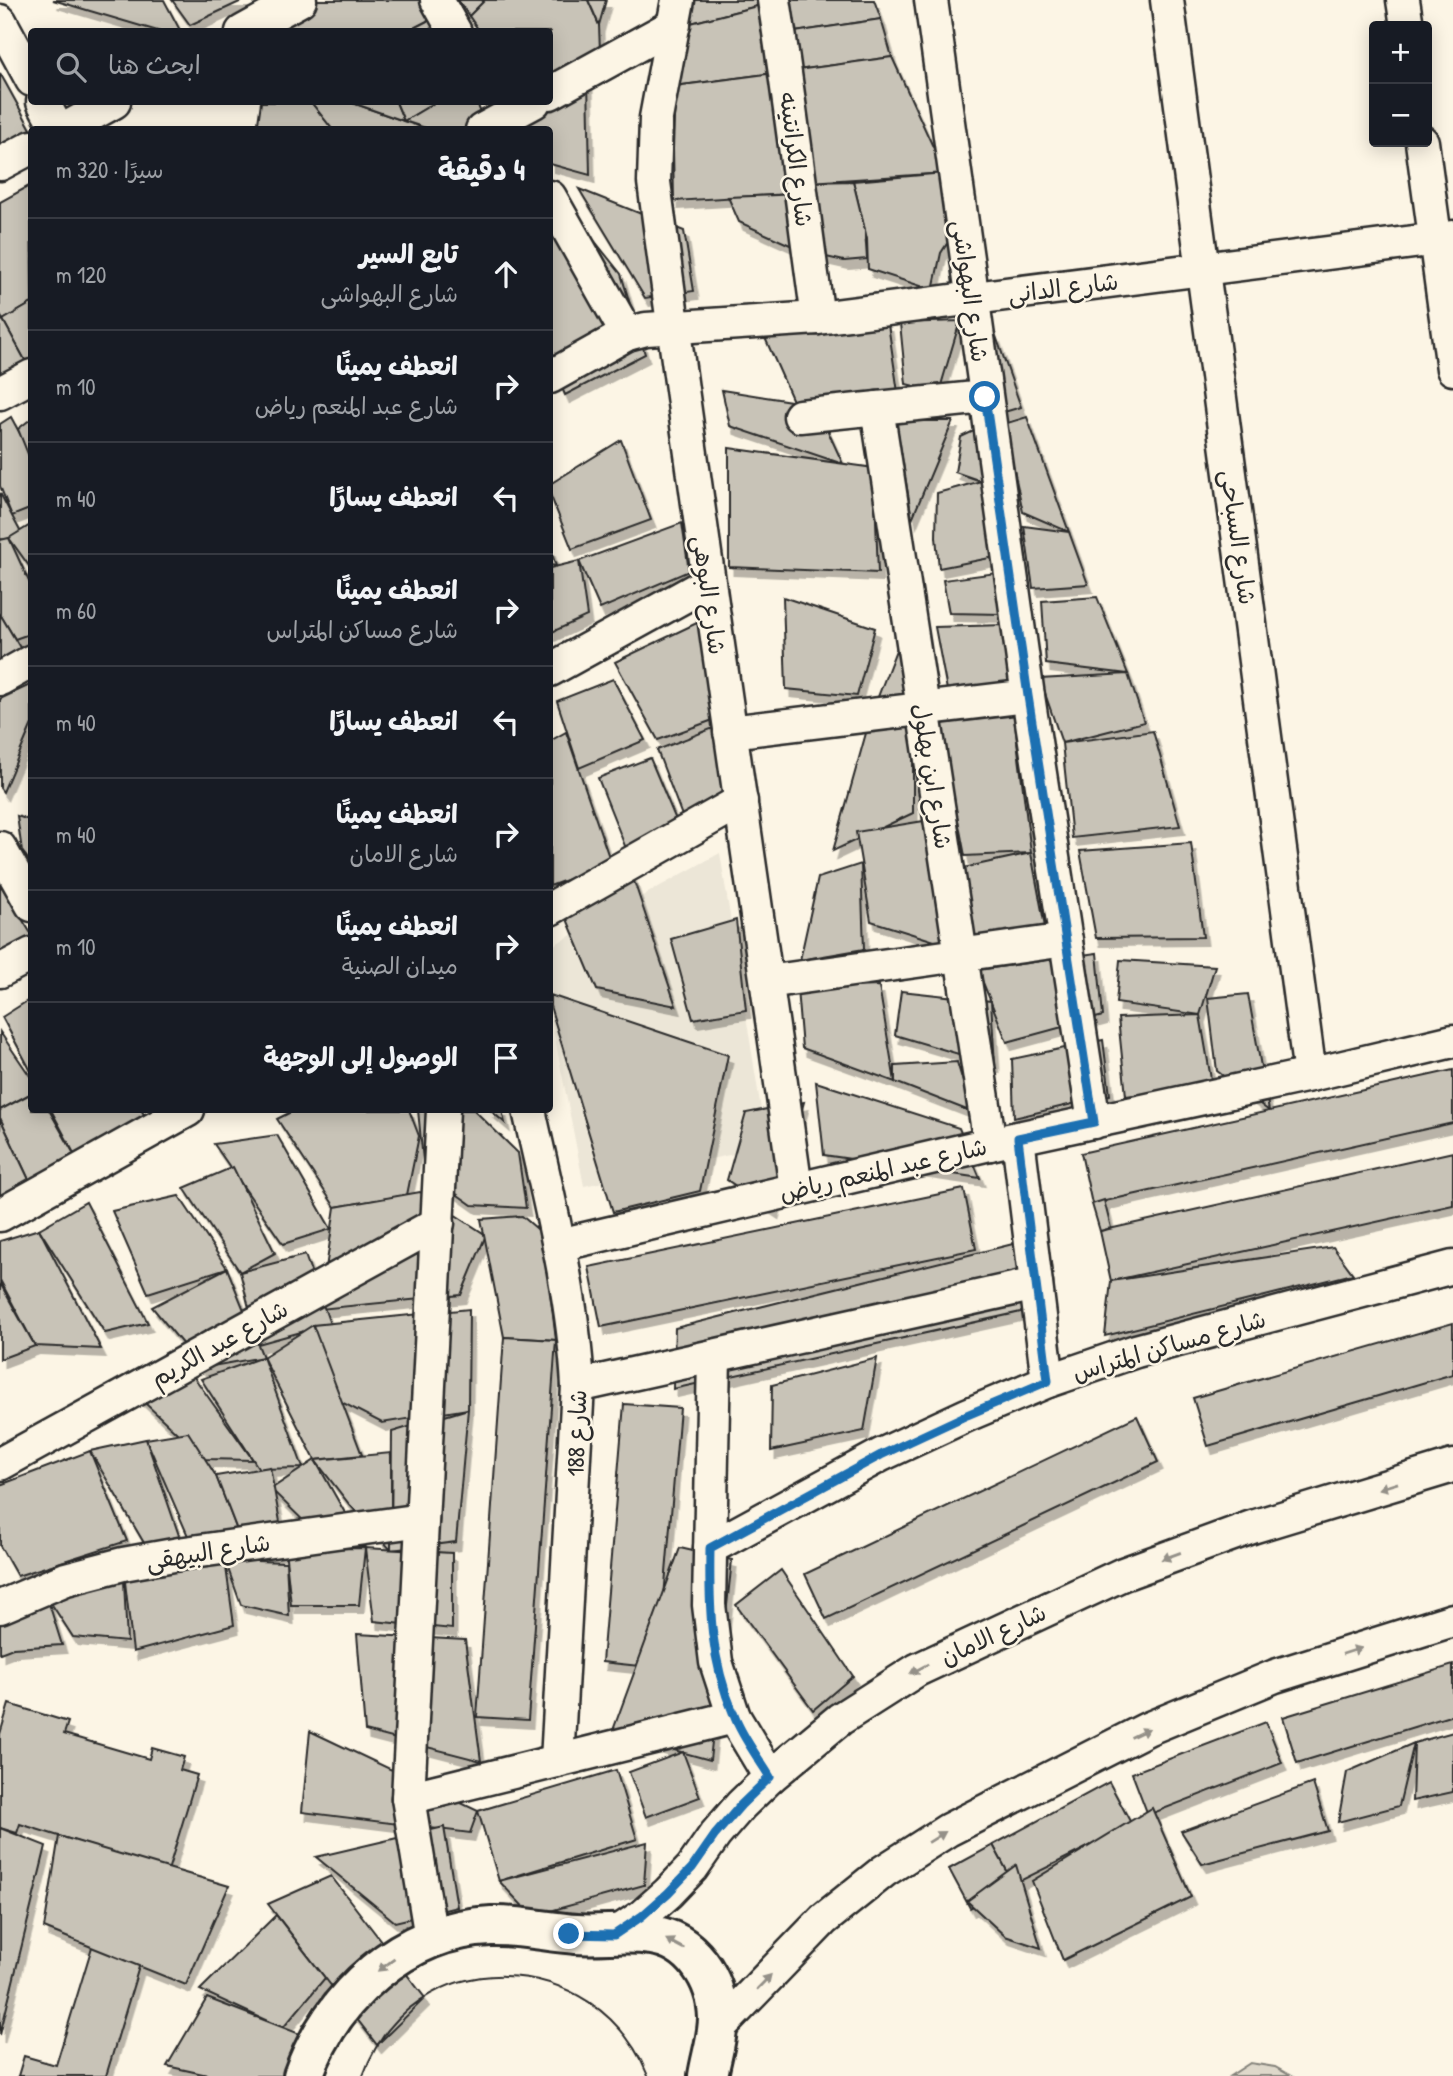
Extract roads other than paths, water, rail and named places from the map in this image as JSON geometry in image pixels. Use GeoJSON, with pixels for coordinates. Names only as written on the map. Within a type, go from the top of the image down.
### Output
{"type":"FeatureCollection","features":[{"type":"Feature","properties":{"kind":"street"},"geometry":{"type":"LineString","coordinates":[[249,28],[300,0]]}},
{"type":"Feature","properties":{"kind":"street"},"geometry":{"type":"LineString","coordinates":[[437,0],[453,28]]}},
{"type":"Feature","properties":{"kind":"street","name":"شارع الكرانتينه"},"geometry":{"type":"LineString","coordinates":[[774,0],[818,318]]}},
{"type":"Feature","properties":{"kind":"street","name":"شارع البهواشى"},"geometry":{"type":"LineString","coordinates":[[931,0],[1028,696],[1094,1122]]}},
{"type":"Feature","properties":{"kind":"street","name":"شارع السباحى"},"geometry":{"type":"LineString","coordinates":[[1167,0],[1310,1075]]}},
{"type":"Feature","properties":{"kind":"street"},"geometry":{"type":"LineString","coordinates":[[1403,0],[1406,21]]}},
{"type":"Feature","properties":{"kind":"street"},"geometry":{"type":"LineString","coordinates":[[553,91],[676,12]]}},
{"type":"Feature","properties":{"kind":"street","name":"شارع البوهى"},"geometry":{"type":"LineString","coordinates":[[676,12],[656,118],[654,182],[708,583],[796,1189]]}},
{"type":"Feature","properties":{"kind":"street"},"geometry":{"type":"LineString","coordinates":[[0,21],[28,73]]}},
{"type":"Feature","properties":{"kind":"street"},"geometry":{"type":"LineString","coordinates":[[45,105],[58,126]]}},
{"type":"Feature","properties":{"kind":"street"},"geometry":{"type":"LineString","coordinates":[[69,126],[108,105]]}},
{"type":"Feature","properties":{"kind":"street"},"geometry":{"type":"LineString","coordinates":[[498,120],[528,105]]}},
{"type":"Feature","properties":{"kind":"street"},"geometry":{"type":"LineString","coordinates":[[1423,147],[1444,239],[1453,369]]}},
{"type":"Feature","properties":{"kind":"street"},"geometry":{"type":"LineString","coordinates":[[0,164],[28,149]]}},
{"type":"Feature","properties":{"kind":"street"},"geometry":{"type":"LineString","coordinates":[[553,202],[628,334]]}},
{"type":"Feature","properties":{"kind":"street","name":"شارع الدانى"},"geometry":{"type":"LineString","coordinates":[[553,375],[628,334],[646,329],[818,318],[1444,239]]}},
{"type":"Feature","properties":{"kind":"street"},"geometry":{"type":"LineString","coordinates":[[0,393],[28,378]]}},
{"type":"Feature","properties":{"kind":"street"},"geometry":{"type":"LineString","coordinates":[[800,416],[985,397]]}},
{"type":"Feature","properties":{"kind":"street","name":"شارع ابن بهلول"},"geometry":{"type":"LineString","coordinates":[[877,408],[961,954],[1036,1284],[1048,1381]]}},
{"type":"Feature","properties":{"kind":"street"},"geometry":{"type":"LineString","coordinates":[[553,668],[708,583]]}},
{"type":"Feature","properties":{"kind":"street"},"geometry":{"type":"LineString","coordinates":[[0,679],[28,664]]}},
{"type":"Feature","properties":{"kind":"street"},"geometry":{"type":"LineString","coordinates":[[730,732],[1028,696]]}},
{"type":"Feature","properties":{"kind":"street"},"geometry":{"type":"LineString","coordinates":[[553,907],[741,801]]}},
{"type":"Feature","properties":{"kind":"street"},"geometry":{"type":"LineString","coordinates":[[0,848],[28,898]]}},
{"type":"Feature","properties":{"kind":"street"},"geometry":{"type":"LineString","coordinates":[[767,982],[1066,940]]}},
{"type":"Feature","properties":{"kind":"street"},"geometry":{"type":"LineString","coordinates":[[0,971],[28,956]]}},
{"type":"Feature","properties":{"kind":"street","name":"شارع عبد المنعم رياض"},"geometry":{"type":"LineString","coordinates":[[559,1245],[1004,1141],[1453,1041]]}},
{"type":"Feature","properties":{"kind":"street"},"geometry":{"type":"LineString","coordinates":[[0,1214],[149,1119],[175,1113]]}},
{"type":"Feature","properties":{"kind":"street"},"geometry":{"type":"LineString","coordinates":[[431,1938],[408,1798],[443,1113]]}},
{"type":"Feature","properties":{"kind":"street","name":"شارع 188"},"geometry":{"type":"LineString","coordinates":[[530,1113],[559,1245],[576,1343],[578,1386],[556,1761]]}},
{"type":"Feature","properties":{"kind":"street","name":"شارع عبد الكريم"},"geometry":{"type":"LineString","coordinates":[[0,1464],[438,1223]]}},
{"type":"Feature","properties":{"kind":"street","name":"شارع مساكن المتراس"},"geometry":{"type":"LineString","coordinates":[[710,1548],[881,1455],[1048,1381],[1136,1351],[1453,1267]]}},
{"type":"Feature","properties":{"kind":"street"},"geometry":{"type":"LineString","coordinates":[[578,1386],[1036,1284]]}},
{"type":"Feature","properties":{"kind":"street"},"geometry":{"type":"LineString","coordinates":[[714,1356],[709,1605],[716,1662],[734,1717],[770,1777]]}},
{"type":"Feature","properties":{"kind":"street","name":"شارع الامان"},"geometry":{"type":"LineString","coordinates":[[614,1935],[642,1916],[668,1893],[692,1868],[715,1835],[741,1805],[770,1777],[840,1719],[917,1670],[1123,1574],[1252,1527],[1453,1466]]}},
{"type":"Feature","properties":{"kind":"street","name":"شارع البيهقى"},"geometry":{"type":"LineString","coordinates":[[0,1607],[66,1579],[123,1564],[422,1520]]}},
{"type":"Feature","properties":{"kind":"street"},"geometry":{"type":"LineString","coordinates":[[716,2031],[824,1919],[884,1871],[948,1830],[1147,1729],[1275,1676],[1453,1620]]}},
{"type":"Feature","properties":{"kind":"street"},"geometry":{"type":"LineString","coordinates":[[408,1798],[734,1717]]}},
{"type":"Feature","properties":{"kind":"street"},"geometry":{"type":"LineString","coordinates":[[303,2076],[309,2058],[326,2027],[347,2000],[381,1968],[400,1954],[431,1938],[461,1930],[493,1926],[591,1936],[653,1935],[669,1940],[693,1955],[710,1979],[718,2018],[708,2076]]}},
{"type":"Feature","properties":{"kind":"tram line"},"geometry":{"type":"LineString","coordinates":[[363,2076],[387,2032],[420,2000],[461,1982],[504,1976],[548,1983],[588,2002],[623,2033],[648,2076]]}}]}
